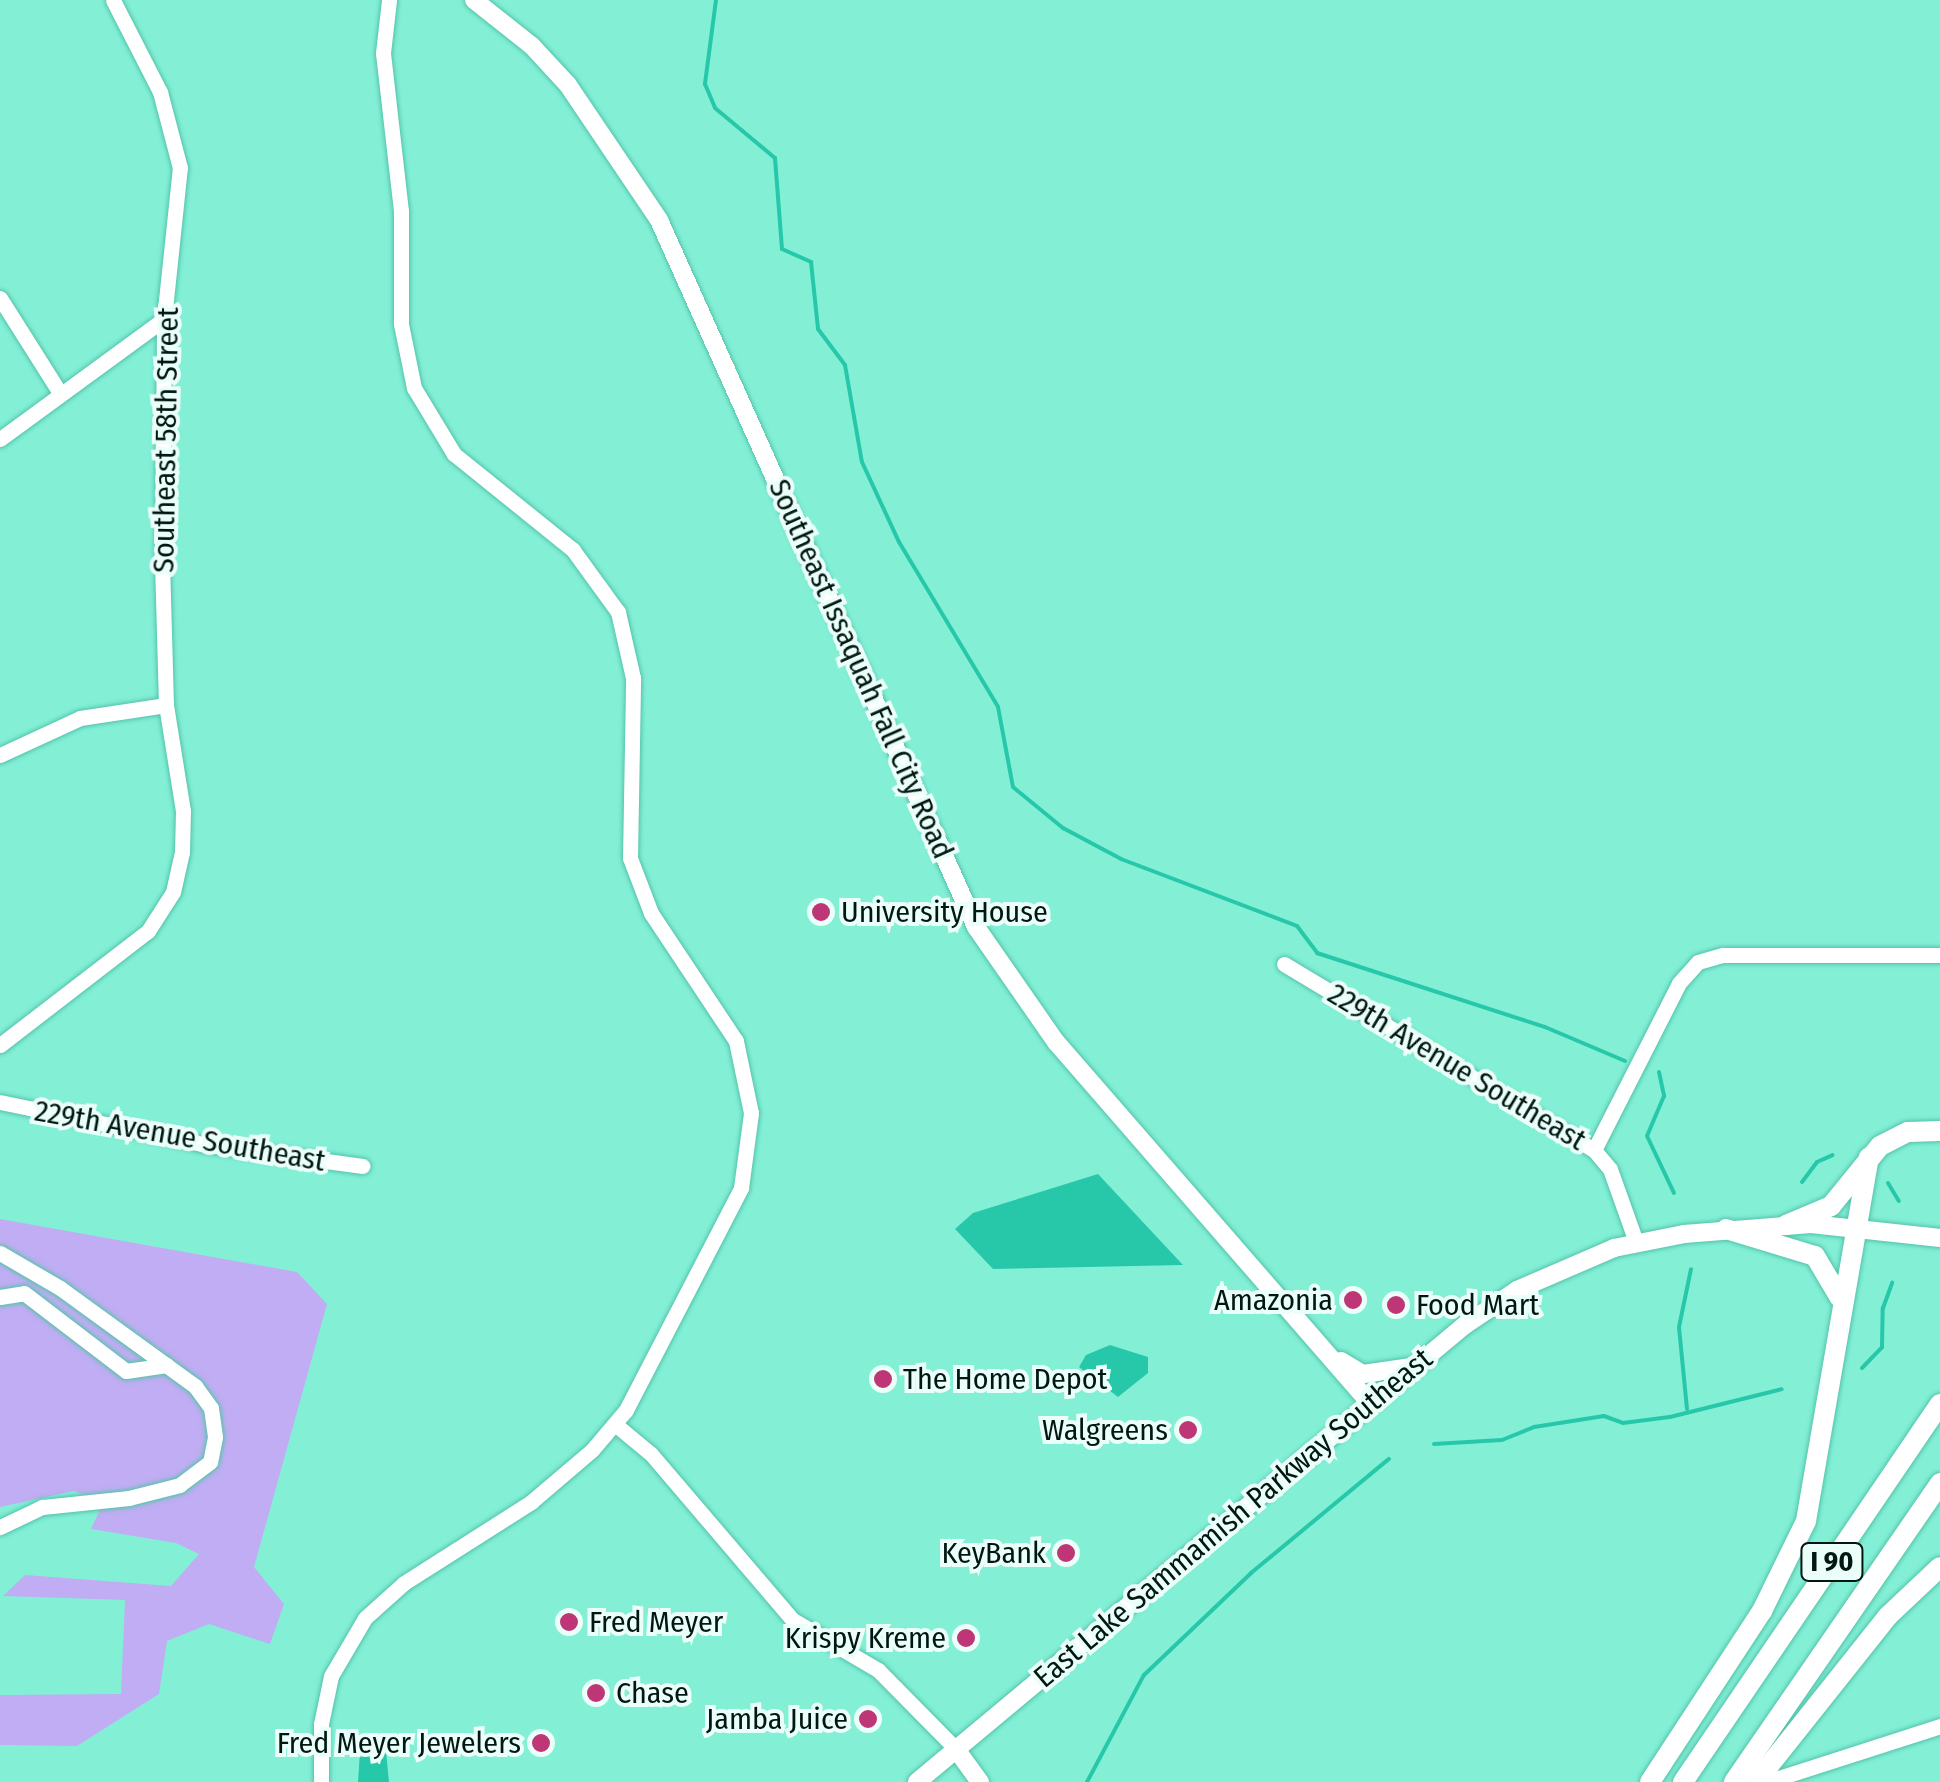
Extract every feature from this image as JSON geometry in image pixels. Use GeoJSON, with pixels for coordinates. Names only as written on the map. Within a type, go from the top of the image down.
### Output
{"type":"FeatureCollection","features":[{"type":"Feature","properties":{"kind":"highway"},"geometry":{"type":"LineString","coordinates":[[1786,1225],[1831,1206],[1869,1157],[1908,1132],[1940,1131]]}},
{"type":"Feature","properties":{"kind":"highway"},"geometry":{"type":"LineString","coordinates":[[1650,1782],[1786,1562],[1806,1521],[1819,1466],[1853,1226],[1869,1157]]}},
{"type":"Feature","properties":{"kind":"highway"},"geometry":{"type":"LineString","coordinates":[[1726,1229],[1815,1256],[1840,1311]]}},
{"type":"Feature","properties":{"kind":"highway","name":"I 90"},"geometry":{"type":"LineString","coordinates":[[1683,1782],[1940,1404]]}},
{"type":"Feature","properties":{"kind":"highway","name":"I 90"},"geometry":{"type":"LineString","coordinates":[[1734,1782],[1940,1483]]}},
{"type":"Feature","properties":{"kind":"highway"},"geometry":{"type":"LineString","coordinates":[[1756,1782],[1834,1681],[1940,1567]]}},
{"type":"Feature","properties":{"kind":"main road","name":"Southeast Issaquah Fall City Road"},"geometry":{"type":"LineString","coordinates":[[474,0],[551,66],[633,173],[694,290],[976,927],[1106,1101],[1370,1403]]}},
{"type":"Feature","properties":{"kind":"main road","name":"East Lake Sammamish Parkway Southeast"},"geometry":{"type":"LineString","coordinates":[[918,1782],[1415,1366],[1517,1290],[1636,1242],[1726,1229],[1853,1226],[1940,1238]]}},
{"type":"Feature","properties":{"kind":"main road"},"geometry":{"type":"LineString","coordinates":[[1317,1343],[1363,1374],[1415,1366]]}},
{"type":"Feature","properties":{"kind":"main road"},"geometry":{"type":"LineString","coordinates":[[956,1749],[980,1782]]}},
{"type":"Feature","properties":{"kind":"street","name":"Southeast 58th Street"},"geometry":{"type":"LineString","coordinates":[[0,1045],[131,947],[173,892],[183,811],[166,706],[164,318],[180,220],[178,146],[160,92],[112,0]]}},
{"type":"Feature","properties":{"kind":"street"},"geometry":{"type":"LineString","coordinates":[[320,1782],[321,1724],[331,1676],[364,1618],[404,1583],[530,1502],[616,1424],[741,1188],[752,1113],[736,1041],[652,913],[632,868],[626,810],[633,678],[618,612],[573,550],[454,454],[414,388],[401,324],[401,212],[384,53],[389,0]]}},
{"type":"Feature","properties":{"kind":"street"},"geometry":{"type":"LineString","coordinates":[[0,298],[60,393]]}},
{"type":"Feature","properties":{"kind":"street"},"geometry":{"type":"LineString","coordinates":[[0,439],[164,318]]}},
{"type":"Feature","properties":{"kind":"street"},"geometry":{"type":"LineString","coordinates":[[0,755],[80,718],[166,706]]}},
{"type":"Feature","properties":{"kind":"street"},"geometry":{"type":"LineString","coordinates":[[1594,1150],[1691,967],[1723,955],[1940,956]]}},
{"type":"Feature","properties":{"kind":"street","name":"229th Avenue Southeast"},"geometry":{"type":"LineString","coordinates":[[1284,964],[1594,1150],[1610,1169],[1636,1242]]}},
{"type":"Feature","properties":{"kind":"street","name":"229th Avenue Southeast"},"geometry":{"type":"LineString","coordinates":[[0,1102],[202,1144],[362,1166]]}},
{"type":"Feature","properties":{"kind":"street"},"geometry":{"type":"LineString","coordinates":[[0,1253],[195,1386],[210,1408],[216,1436],[210,1462],[158,1493],[42,1507],[0,1526]]}},
{"type":"Feature","properties":{"kind":"street"},"geometry":{"type":"LineString","coordinates":[[0,1297],[24,1294],[126,1370],[167,1365]]}},
{"type":"Feature","properties":{"kind":"street"},"geometry":{"type":"LineString","coordinates":[[616,1424],[651,1454],[793,1620],[878,1670],[956,1749]]}},
{"type":"Feature","properties":{"kind":"street"},"geometry":{"type":"LineString","coordinates":[[1766,1782],[1940,1726]]}},
{"type":"Feature","properties":{"kind":"shaded area"},"geometry":{"type":"Polygon","coordinates":[[[1098,1174],[1183,1265],[993,1269],[955,1229],[973,1213],[1098,1174]]]}},
{"type":"Feature","properties":{"kind":"shaded area"},"geometry":{"type":"Polygon","coordinates":[[[0,1219],[297,1272],[327,1304],[254,1567],[284,1604],[270,1644],[209,1624],[167,1641],[159,1694],[77,1746],[0,1745],[0,1695],[121,1694],[125,1600],[3,1596],[25,1575],[171,1586],[199,1554],[176,1543],[91,1529],[103,1503],[74,1491],[0,1507],[0,1219]]]}},
{"type":"Feature","properties":{"kind":"shaded area"},"geometry":{"type":"Polygon","coordinates":[[[1110,1345],[1148,1357],[1148,1373],[1118,1397],[1079,1367],[1086,1355],[1110,1345]]]}},
{"type":"Feature","properties":{"kind":"shaded area"},"geometry":{"type":"Polygon","coordinates":[[[374,1734],[385,1741],[389,1782],[358,1782],[361,1737],[374,1734]]]}},
{"type":"Feature","properties":{"kind":"waterway"},"geometry":{"type":"LineString","coordinates":[[716,0],[705,84],[715,108],[775,158],[782,249],[811,262],[818,329],[845,365],[862,462],[899,542],[998,707],[1013,787],[1063,828],[1121,859],[1297,926],[1317,953],[1545,1027],[1625,1061]]}},
{"type":"Feature","properties":{"kind":"waterway"},"geometry":{"type":"LineString","coordinates":[[1659,1072],[1664,1096],[1647,1136],[1674,1193]]}},
{"type":"Feature","properties":{"kind":"waterway"},"geometry":{"type":"LineString","coordinates":[[1802,1182],[1817,1162],[1833,1155]]}},
{"type":"Feature","properties":{"kind":"waterway"},"geometry":{"type":"LineString","coordinates":[[1888,1183],[1899,1201]]}},
{"type":"Feature","properties":{"kind":"waterway"},"geometry":{"type":"LineString","coordinates":[[1687,1409],[1679,1327],[1691,1269]]}},
{"type":"Feature","properties":{"kind":"waterway"},"geometry":{"type":"LineString","coordinates":[[1862,1368],[1882,1347],[1883,1308],[1892,1283]]}},
{"type":"Feature","properties":{"kind":"waterway"},"geometry":{"type":"LineString","coordinates":[[1434,1444],[1502,1440],[1534,1427],[1604,1416],[1623,1423],[1670,1417],[1782,1389]]}},
{"type":"Feature","properties":{"kind":"waterway"},"geometry":{"type":"LineString","coordinates":[[1087,1782],[1144,1675],[1251,1573],[1389,1459]]}},
{"type":"Feature","properties":{"kind":"place","name":"University House"},"geometry":{"type":"Point","coordinates":[821,912]}},
{"type":"Feature","properties":{"kind":"place","name":"Amazonia"},"geometry":{"type":"Point","coordinates":[1353,1300]}},
{"type":"Feature","properties":{"kind":"place","name":"Food Mart"},"geometry":{"type":"Point","coordinates":[1396,1305]}},
{"type":"Feature","properties":{"kind":"place","name":"The Home Depot"},"geometry":{"type":"Point","coordinates":[883,1379]}},
{"type":"Feature","properties":{"kind":"place","name":"Walgreens"},"geometry":{"type":"Point","coordinates":[1188,1430]}},
{"type":"Feature","properties":{"kind":"place","name":"KeyBank"},"geometry":{"type":"Point","coordinates":[1066,1553]}},
{"type":"Feature","properties":{"kind":"place","name":"Fred Meyer"},"geometry":{"type":"Point","coordinates":[569,1622]}},
{"type":"Feature","properties":{"kind":"place","name":"Krispy Kreme"},"geometry":{"type":"Point","coordinates":[966,1638]}},
{"type":"Feature","properties":{"kind":"place","name":"Chase"},"geometry":{"type":"Point","coordinates":[596,1693]}},
{"type":"Feature","properties":{"kind":"place","name":"Jamba Juice"},"geometry":{"type":"Point","coordinates":[868,1719]}},
{"type":"Feature","properties":{"kind":"place","name":"Fred Meyer Jewelers"},"geometry":{"type":"Point","coordinates":[541,1743]}}]}
